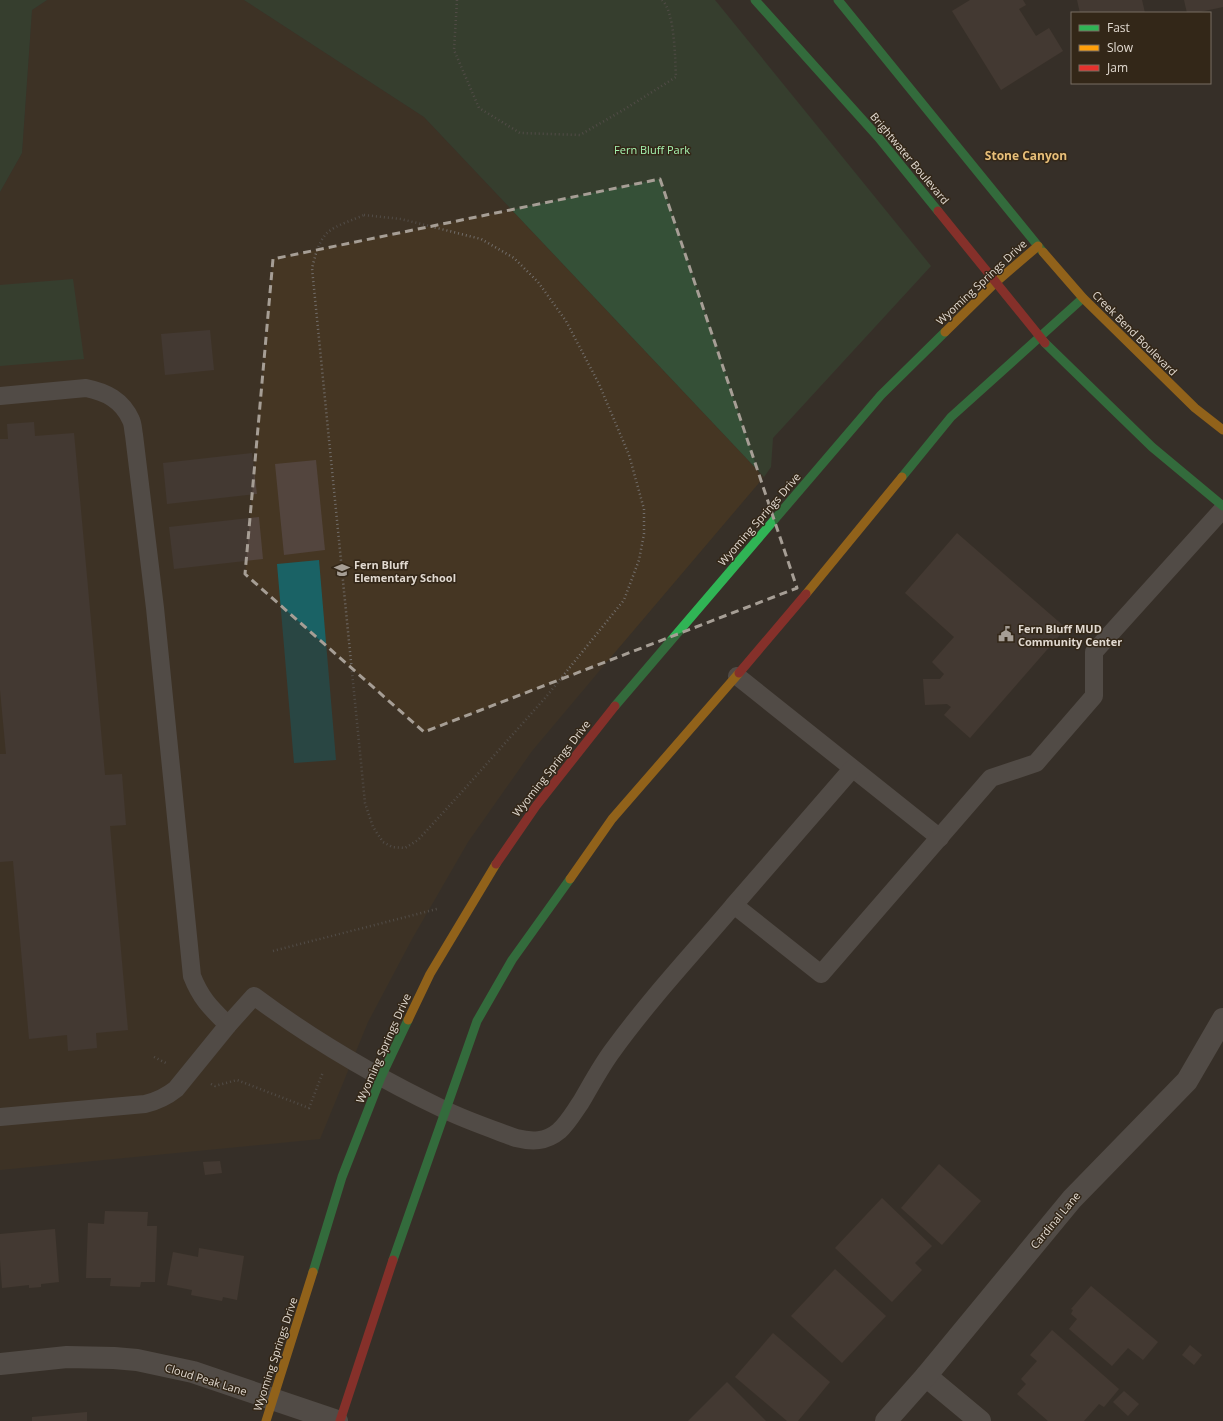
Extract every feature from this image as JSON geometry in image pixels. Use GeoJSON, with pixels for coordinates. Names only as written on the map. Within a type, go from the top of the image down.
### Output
{"type":"FeatureCollection","features":[{"type":"Feature","properties":{"kind":"street","name":"Brightwater Boulevard"},"geometry":{"type":"LineString","coordinates":[[755,0],[878,137],[1039,337]]}},
{"type":"Feature","properties":{"kind":"street"},"geometry":{"type":"LineString","coordinates":[[844,2],[1038,246]]}},
{"type":"Feature","properties":{"kind":"street","name":"Wyoming Springs Drive"},"geometry":{"type":"LineString","coordinates":[[266,1421],[342,1177],[380,1077],[430,974],[500,856],[536,806],[615,706],[881,395],[996,282],[1038,246]]}},
{"type":"Feature","properties":{"kind":"street","name":"Creek Bend Boulevard"},"geometry":{"type":"LineString","coordinates":[[1038,246],[1083,298],[1195,408],[1223,430]]}},
{"type":"Feature","properties":{"kind":"street"},"geometry":{"type":"LineString","coordinates":[[340,1421],[388,1274],[477,1021],[512,960],[612,819],[737,676],[951,418],[1083,298]]}},
{"type":"Feature","properties":{"kind":"street"},"geometry":{"type":"LineString","coordinates":[[1039,337],[1152,447],[1223,507]]}},
{"type":"Feature","properties":{"kind":"street","name":"Cardinal Lane"},"geometry":{"type":"LineString","coordinates":[[886,1421],[926,1376],[1072,1199],[1187,1081],[1223,1019]]}},
{"type":"Feature","properties":{"kind":"street","name":"Cloud Peak Lane"},"geometry":{"type":"LineString","coordinates":[[0,1364],[66,1357],[137,1360],[193,1372],[337,1421]]}},
{"type":"Feature","properties":{"kind":"street"},"geometry":{"type":"LineString","coordinates":[[926,1376],[980,1421]]}},
{"type":"Feature","properties":{"kind":"lane"},"geometry":{"type":"LineString","coordinates":[[0,396],[86,388],[99,391],[110,396],[122,406],[131,420],[155,608],[192,976],[197,990],[204,1000],[228,1025]]}},
{"type":"Feature","properties":{"kind":"lane"},"geometry":{"type":"LineString","coordinates":[[734,905],[821,974],[991,778],[1036,763],[1089,702],[1094,696],[1094,652],[1223,507]]}},
{"type":"Feature","properties":{"kind":"lane"},"geometry":{"type":"LineString","coordinates":[[737,676],[940,838]]}},
{"type":"Feature","properties":{"kind":"lane"},"geometry":{"type":"LineString","coordinates":[[0,1118],[145,1104],[158,1101],[168,1096],[176,1089],[228,1025],[254,996],[288,1022],[380,1077],[446,1110],[525,1140],[537,1141],[548,1138],[559,1131],[569,1120],[612,1051],[656,995],[852,768]]}},
{"type":"Feature","properties":{"kind":"path"},"geometry":{"type":"LineString","coordinates":[[457,0],[454,50],[479,108],[520,133],[580,135],[676,77],[674,36],[666,4],[662,0]]}},
{"type":"Feature","properties":{"kind":"path"},"geometry":{"type":"LineString","coordinates":[[364,216],[401,218],[481,239],[514,258],[538,282],[566,321],[599,384],[629,455],[644,509],[644,534],[639,560],[624,600],[546,697],[418,840],[405,848],[392,847],[383,842],[373,827],[365,803],[312,268],[317,249],[327,233],[344,223],[364,216]]}},
{"type":"Feature","properties":{"kind":"path"},"geometry":{"type":"LineString","coordinates":[[273,951],[438,908]]}},
{"type":"Feature","properties":{"kind":"path"},"geometry":{"type":"LineString","coordinates":[[154,1057],[172,1066]]}},
{"type":"Feature","properties":{"kind":"path"},"geometry":{"type":"LineString","coordinates":[[209,1084],[215,1086],[237,1080],[309,1108],[324,1070]]}},
{"type":"Feature","properties":{"kind":"highlighted area"},"geometry":{"type":"Polygon","coordinates":[[[660,179],[797,588],[424,732],[245,574],[273,259],[660,179]]]}},
{"type":"Feature","properties":{"kind":"shaded area","name":"Fern Bluff Elementary School"},"geometry":{"type":"Polygon","coordinates":[[[47,0],[244,0],[424,117],[764,477],[532,751],[468,842],[412,939],[368,1022],[320,1139],[0,1170],[0,192],[22,153],[32,10],[47,0]]]}},
{"type":"Feature","properties":{"kind":"green space"},"geometry":{"type":"Polygon","coordinates":[[[0,0],[47,0],[32,10],[22,153],[0,192],[0,0]]]}},
{"type":"Feature","properties":{"kind":"green space","name":"Fern Bluff Park"},"geometry":{"type":"Polygon","coordinates":[[[244,0],[715,0],[931,266],[773,438],[771,467],[764,477],[424,117],[244,0]]]}},
{"type":"Feature","properties":{"kind":"green space"},"geometry":{"type":"Polygon","coordinates":[[[73,279],[84,359],[0,366],[0,285],[73,279]]]}},
{"type":"Feature","properties":{"kind":"water"},"geometry":{"type":"Polygon","coordinates":[[[319,560],[336,760],[294,763],[277,564],[319,560]]]}},
{"type":"Feature","properties":{"kind":"building"},"geometry":{"type":"Polygon","coordinates":[[[970,0],[1023,0],[1026,5],[1019,9],[1036,36],[1049,28],[1063,51],[1001,90],[952,11],[970,0]]]}},
{"type":"Feature","properties":{"kind":"building"},"geometry":{"type":"Polygon","coordinates":[[[1077,0],[1142,0],[1145,12],[1080,12],[1077,0]]]}},
{"type":"Feature","properties":{"kind":"building"},"geometry":{"type":"Polygon","coordinates":[[[1184,0],[1223,0],[1223,7],[1200,12],[1187,12],[1184,0]]]}},
{"type":"Feature","properties":{"kind":"building"},"geometry":{"type":"Polygon","coordinates":[[[210,330],[214,370],[165,375],[161,334],[210,330]]]}},
{"type":"Feature","properties":{"kind":"building"},"geometry":{"type":"Polygon","coordinates":[[[34,422],[35,436],[74,433],[105,775],[122,774],[126,825],[110,826],[128,1030],[96,1033],[97,1048],[68,1051],[67,1035],[29,1039],[13,861],[0,862],[0,754],[6,754],[0,690],[0,439],[8,439],[7,424],[34,422]]]}},
{"type":"Feature","properties":{"kind":"building"},"geometry":{"type":"Polygon","coordinates":[[[252,453],[257,494],[167,504],[163,463],[252,453]]]}},
{"type":"Feature","properties":{"kind":"building"},"geometry":{"type":"Polygon","coordinates":[[[316,460],[325,550],[284,555],[275,464],[316,460]]]}},
{"type":"Feature","properties":{"kind":"building"},"geometry":{"type":"Polygon","coordinates":[[[259,517],[263,559],[174,569],[169,527],[259,517]]]}},
{"type":"Feature","properties":{"kind":"building","name":"Fern Bluff MUD Community Center"},"geometry":{"type":"Polygon","coordinates":[[[957,533],[1066,628],[970,738],[944,715],[951,707],[947,704],[925,705],[923,679],[940,679],[944,674],[932,662],[954,637],[905,593],[957,533]]]}},
{"type":"Feature","properties":{"kind":"building"},"geometry":{"type":"Polygon","coordinates":[[[220,1161],[222,1173],[205,1175],[203,1162],[220,1161]]]}},
{"type":"Feature","properties":{"kind":"building"},"geometry":{"type":"Polygon","coordinates":[[[939,1164],[981,1201],[942,1245],[901,1208],[939,1164]]]}},
{"type":"Feature","properties":{"kind":"building"},"geometry":{"type":"Polygon","coordinates":[[[882,1198],[932,1246],[915,1263],[922,1270],[892,1302],[835,1248],[882,1198]]]}},
{"type":"Feature","properties":{"kind":"building"},"geometry":{"type":"Polygon","coordinates":[[[105,1211],[148,1212],[147,1226],[157,1226],[155,1282],[141,1282],[140,1287],[110,1286],[111,1278],[86,1278],[88,1223],[104,1224],[105,1211]]]}},
{"type":"Feature","properties":{"kind":"building"},"geometry":{"type":"Polygon","coordinates":[[[55,1229],[59,1282],[41,1284],[41,1287],[29,1288],[29,1285],[2,1288],[0,1234],[55,1229]]]}},
{"type":"Feature","properties":{"kind":"building"},"geometry":{"type":"Polygon","coordinates":[[[199,1248],[244,1256],[237,1300],[223,1297],[222,1301],[191,1295],[192,1290],[167,1285],[173,1252],[198,1257],[199,1248]]]}},
{"type":"Feature","properties":{"kind":"building"},"geometry":{"type":"Polygon","coordinates":[[[835,1269],[886,1316],[842,1363],[791,1316],[835,1269]]]}},
{"type":"Feature","properties":{"kind":"building"},"geometry":{"type":"Polygon","coordinates":[[[1091,1286],[1158,1342],[1143,1360],[1128,1348],[1112,1366],[1069,1329],[1077,1319],[1071,1314],[1073,1310],[1071,1309],[1091,1286]]]}},
{"type":"Feature","properties":{"kind":"building"},"geometry":{"type":"Polygon","coordinates":[[[1052,1330],[1119,1389],[1104,1407],[1099,1404],[1084,1421],[1048,1421],[1017,1394],[1026,1384],[1021,1379],[1037,1361],[1030,1355],[1052,1330]]]}},
{"type":"Feature","properties":{"kind":"building"},"geometry":{"type":"Polygon","coordinates":[[[773,1333],[830,1382],[798,1421],[787,1421],[735,1377],[773,1333]]]}},
{"type":"Feature","properties":{"kind":"building"},"geometry":{"type":"Polygon","coordinates":[[[1190,1345],[1202,1355],[1194,1365],[1182,1355],[1190,1345]]]}},
{"type":"Feature","properties":{"kind":"building"},"geometry":{"type":"Polygon","coordinates":[[[727,1382],[766,1421],[688,1421],[727,1382]]]}},
{"type":"Feature","properties":{"kind":"building"},"geometry":{"type":"Polygon","coordinates":[[[1124,1391],[1139,1404],[1128,1416],[1113,1402],[1124,1391]]]}},
{"type":"Feature","properties":{"kind":"building"},"geometry":{"type":"Polygon","coordinates":[[[87,1412],[87,1421],[32,1421],[32,1417],[87,1412]]]}},
{"type":"Feature","properties":{"kind":"traffic: fast"},"geometry":{"type":"LineString","coordinates":[[755,0],[878,137],[938,211]]}},
{"type":"Feature","properties":{"kind":"traffic: fast"},"geometry":{"type":"LineString","coordinates":[[838,0],[1043,252]]}},
{"type":"Feature","properties":{"kind":"traffic: fast"},"geometry":{"type":"LineString","coordinates":[[902,477],[951,417],[1083,298]]}},
{"type":"Feature","properties":{"kind":"traffic: fast"},"geometry":{"type":"LineString","coordinates":[[615,706],[881,395],[945,332]]}},
{"type":"Feature","properties":{"kind":"traffic: fast"},"geometry":{"type":"LineString","coordinates":[[1045,343],[1152,447],[1223,506]]}},
{"type":"Feature","properties":{"kind":"traffic: fast"},"geometry":{"type":"LineString","coordinates":[[393,1260],[477,1021],[512,960],[570,879]]}},
{"type":"Feature","properties":{"kind":"traffic: fast"},"geometry":{"type":"LineString","coordinates":[[313,1272],[342,1177],[381,1077],[408,1020]]}},
{"type":"Feature","properties":{"kind":"traffic: slow"},"geometry":{"type":"LineString","coordinates":[[945,332],[996,282],[1038,246]]}},
{"type":"Feature","properties":{"kind":"traffic: slow"},"geometry":{"type":"LineString","coordinates":[[1043,252],[1083,298],[1195,408],[1223,430]]}},
{"type":"Feature","properties":{"kind":"traffic: slow"},"geometry":{"type":"LineString","coordinates":[[806,594],[902,477]]}},
{"type":"Feature","properties":{"kind":"traffic: slow"},"geometry":{"type":"LineString","coordinates":[[570,879],[612,819],[739,673]]}},
{"type":"Feature","properties":{"kind":"traffic: slow"},"geometry":{"type":"LineString","coordinates":[[408,1020],[430,974],[496,864]]}},
{"type":"Feature","properties":{"kind":"traffic: slow"},"geometry":{"type":"LineString","coordinates":[[266,1421],[313,1272]]}},
{"type":"Feature","properties":{"kind":"traffic: jam"},"geometry":{"type":"LineString","coordinates":[[938,211],[1045,343]]}},
{"type":"Feature","properties":{"kind":"traffic: jam"},"geometry":{"type":"LineString","coordinates":[[739,673],[806,594]]}},
{"type":"Feature","properties":{"kind":"traffic: jam"},"geometry":{"type":"LineString","coordinates":[[496,864],[536,806],[615,706]]}},
{"type":"Feature","properties":{"kind":"traffic: jam"},"geometry":{"type":"LineString","coordinates":[[340,1421],[393,1260]]}},
{"type":"Feature","properties":{"kind":"place","name":"Fern Bluff Elementary School"},"geometry":{"type":"Point","coordinates":[342,570]}},
{"type":"Feature","properties":{"kind":"place","name":"Fern Bluff MUD Community Center"},"geometry":{"type":"Point","coordinates":[1006,634]}},
{"type":"Feature","properties":{"kind":"district","name":"Stone Canyon"},"geometry":{"type":"Point","coordinates":[1026,155]}}]}
